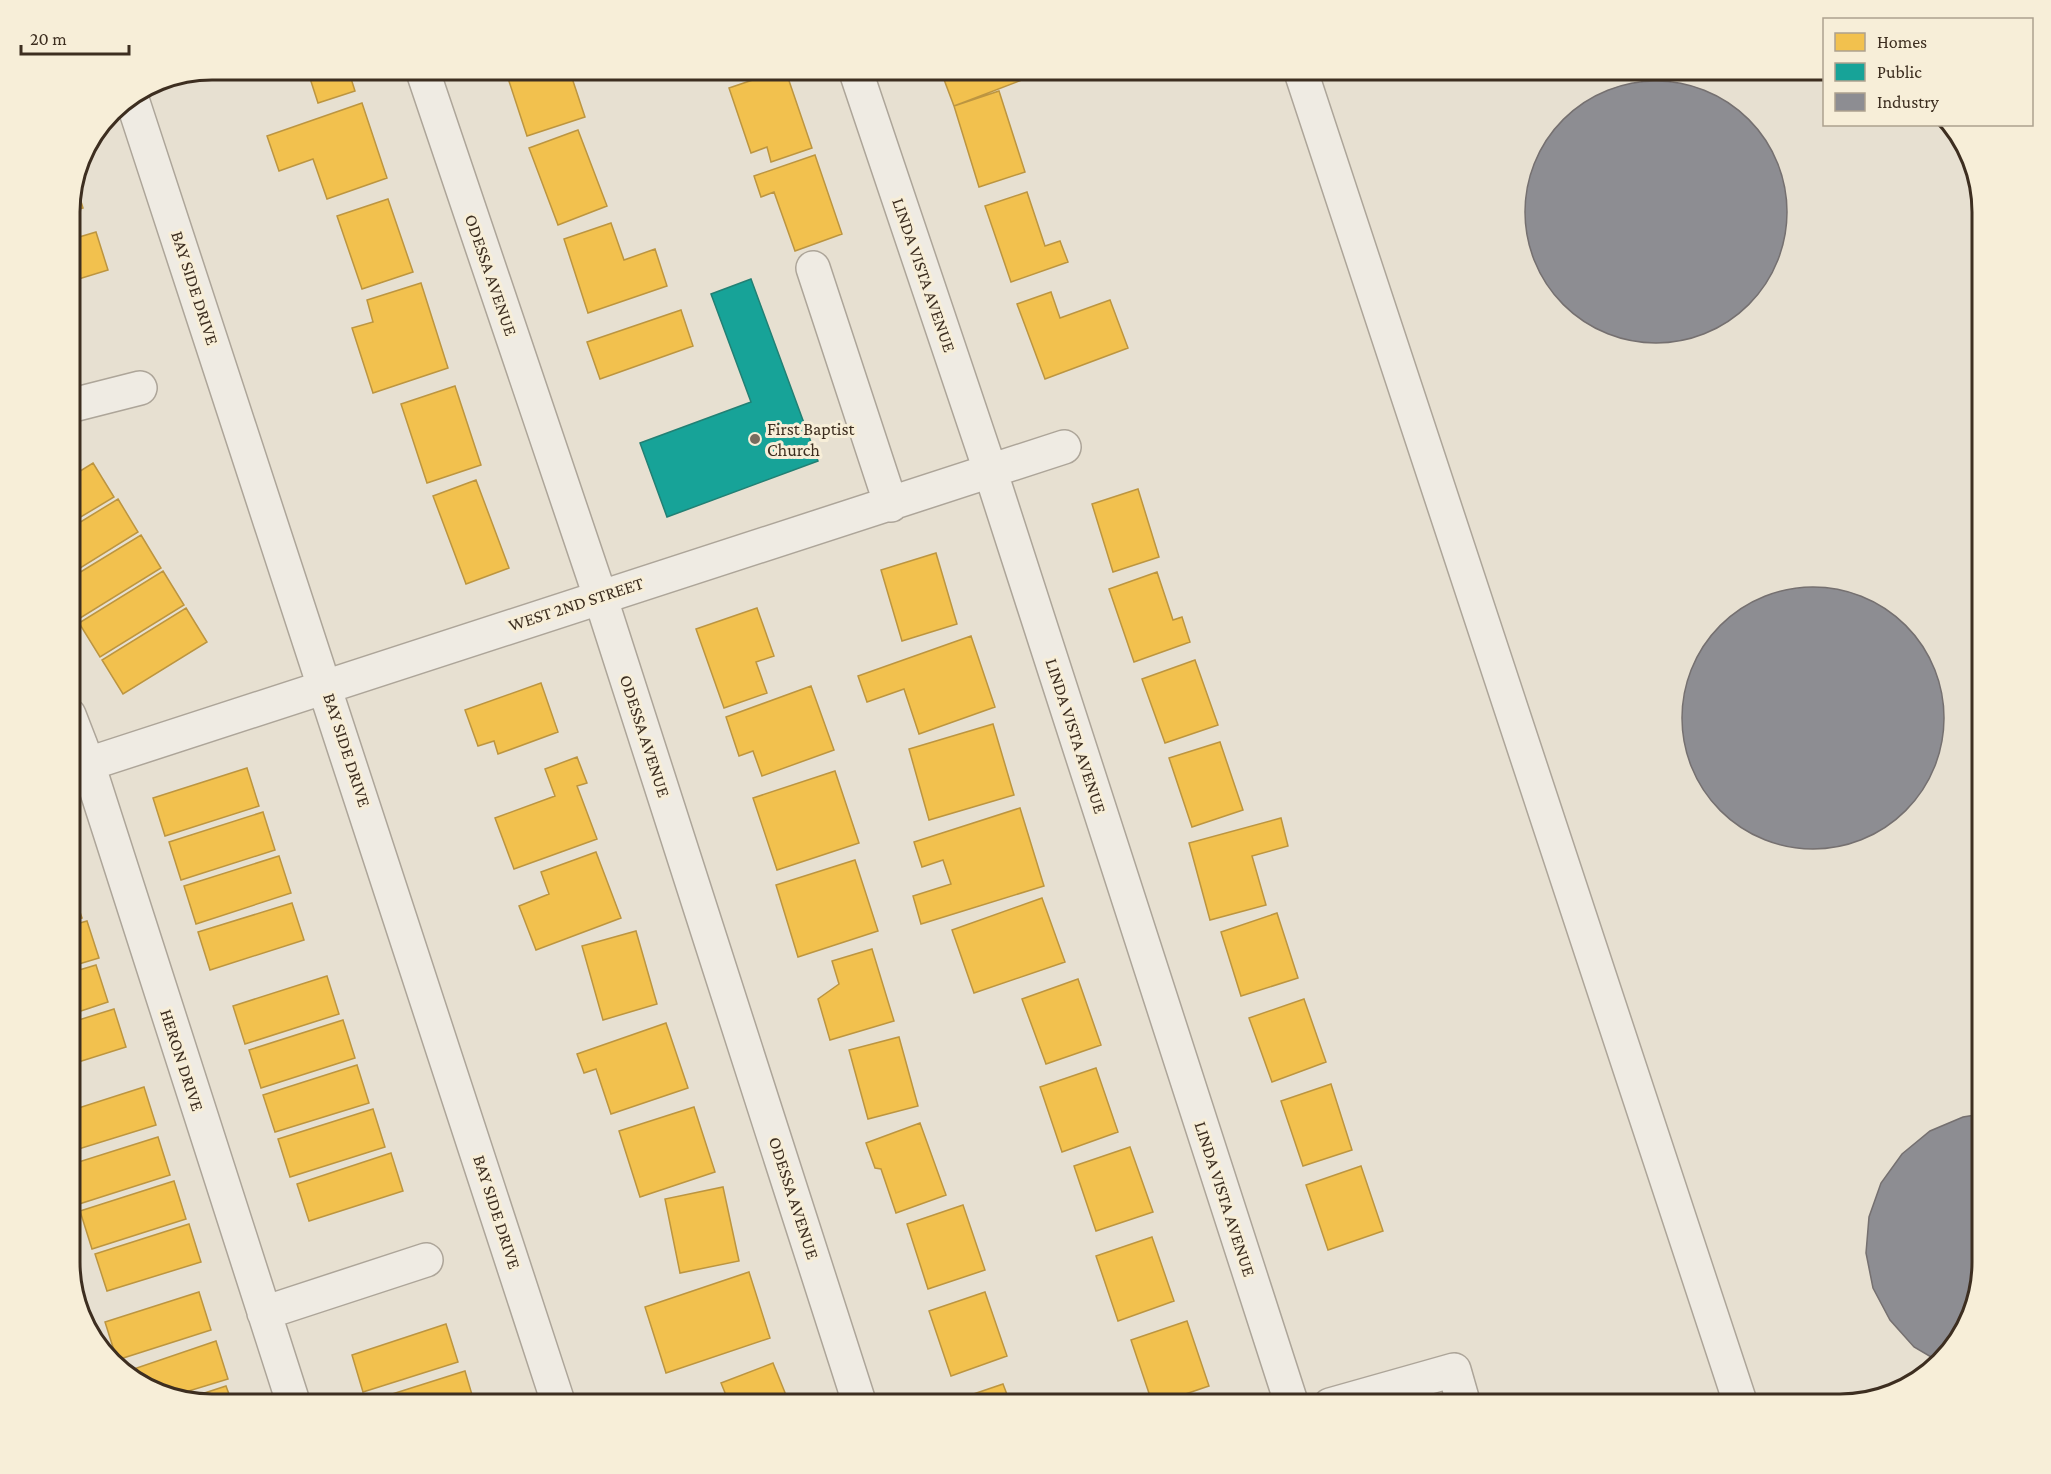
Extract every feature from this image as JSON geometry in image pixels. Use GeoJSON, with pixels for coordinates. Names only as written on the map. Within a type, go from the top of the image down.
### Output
{"type":"FeatureCollection","features":[{"type":"Feature","properties":{"kind":"street","name":"ODESSA AVENUE"},"geometry":{"type":"LineString","coordinates":[[426,80],[600,596],[856,1394]]}},
{"type":"Feature","properties":{"kind":"street","name":"LINDA VISTA AVENUE"},"geometry":{"type":"LineString","coordinates":[[859,80],[991,473],[1288,1394]]}},
{"type":"Feature","properties":{"kind":"street"},"geometry":{"type":"LineString","coordinates":[[1304,80],[1737,1394]]}},
{"type":"Feature","properties":{"kind":"street","name":"BAY SIDE DRIVE"},"geometry":{"type":"LineString","coordinates":[[134,105],[555,1394]]}},
{"type":"Feature","properties":{"kind":"street"},"geometry":{"type":"LineString","coordinates":[[813,268],[891,505]]}},
{"type":"Feature","properties":{"kind":"street"},"geometry":{"type":"LineString","coordinates":[[80,403],[140,388]]}},
{"type":"Feature","properties":{"kind":"street","name":"WEST 2ND STREET"},"geometry":{"type":"LineString","coordinates":[[88,764],[600,596],[991,473],[1064,447]]}},
{"type":"Feature","properties":{"kind":"street","name":"HERON DRIVE"},"geometry":{"type":"LineString","coordinates":[[80,743],[290,1394]]}},
{"type":"Feature","properties":{"kind":"street"},"geometry":{"type":"LineString","coordinates":[[264,1313],[426,1260]]}},
{"type":"Feature","properties":{"kind":"street"},"geometry":{"type":"LineString","coordinates":[[1384,1394],[1454,1370],[1461,1394]]}},
{"type":"Feature","properties":{"kind":"building: Homes"},"geometry":{"type":"Polygon","coordinates":[[[311,80],[352,80],[355,91],[318,103],[311,80]]]}},
{"type":"Feature","properties":{"kind":"building: Homes"},"geometry":{"type":"Polygon","coordinates":[[[509,80],[573,80],[585,117],[527,136],[509,80]]]}},
{"type":"Feature","properties":{"kind":"building: Homes"},"geometry":{"type":"Polygon","coordinates":[[[753,80],[789,80],[812,148],[771,162],[767,147],[751,153],[729,88],[753,80]]]}},
{"type":"Feature","properties":{"kind":"building: Homes"},"geometry":{"type":"Polygon","coordinates":[[[944,80],[1022,80],[954,106],[944,80]]]}},
{"type":"Feature","properties":{"kind":"building: Homes"},"geometry":{"type":"Polygon","coordinates":[[[999,91],[1025,172],[979,187],[954,106],[999,91]]]}},
{"type":"Feature","properties":{"kind":"building: Homes"},"geometry":{"type":"Polygon","coordinates":[[[362,103],[387,178],[327,199],[313,159],[279,171],[267,136],[362,103]]]}},
{"type":"Feature","properties":{"kind":"building: Homes"},"geometry":{"type":"Polygon","coordinates":[[[578,130],[607,206],[558,225],[529,148],[578,130]]]}},
{"type":"Feature","properties":{"kind":"building: Homes"},"geometry":{"type":"Polygon","coordinates":[[[815,155],[842,234],[795,251],[774,192],[761,197],[754,176],[815,155]]]}},
{"type":"Feature","properties":{"kind":"building: Homes"},"geometry":{"type":"Polygon","coordinates":[[[1027,192],[1045,246],[1060,241],[1068,262],[1011,282],[985,206],[1027,192]]]}},
{"type":"Feature","properties":{"kind":"building: Homes"},"geometry":{"type":"Polygon","coordinates":[[[388,199],[413,272],[362,289],[337,216],[388,199]]]}},
{"type":"Feature","properties":{"kind":"building: Homes"},"geometry":{"type":"Polygon","coordinates":[[[611,223],[624,260],[655,249],[667,286],[588,313],[564,239],[611,223]]]}},
{"type":"Feature","properties":{"kind":"building: Homes"},"geometry":{"type":"Polygon","coordinates":[[[96,232],[108,270],[80,279],[80,237],[96,232]]]}},
{"type":"Feature","properties":{"kind":"building: Homes"},"geometry":{"type":"Polygon","coordinates":[[[421,283],[448,368],[373,393],[352,328],[373,322],[367,300],[421,283]]]}},
{"type":"Feature","properties":{"kind":"building: Homes"},"geometry":{"type":"Polygon","coordinates":[[[1051,292],[1060,318],[1110,300],[1128,348],[1045,379],[1017,304],[1051,292]]]}},
{"type":"Feature","properties":{"kind":"building: Homes"},"geometry":{"type":"Polygon","coordinates":[[[681,310],[693,346],[600,379],[587,342],[681,310]]]}},
{"type":"Feature","properties":{"kind":"building: Homes"},"geometry":{"type":"Polygon","coordinates":[[[455,386],[481,465],[427,483],[401,404],[455,386]]]}},
{"type":"Feature","properties":{"kind":"building: Homes"},"geometry":{"type":"Polygon","coordinates":[[[93,463],[114,497],[80,517],[80,471],[93,463]]]}},
{"type":"Feature","properties":{"kind":"building: Homes"},"geometry":{"type":"Polygon","coordinates":[[[476,480],[509,568],[466,584],[433,496],[476,480]]]}},
{"type":"Feature","properties":{"kind":"building: Homes"},"geometry":{"type":"Polygon","coordinates":[[[1138,489],[1159,557],[1113,572],[1092,504],[1138,489]]]}},
{"type":"Feature","properties":{"kind":"building: Homes"},"geometry":{"type":"Polygon","coordinates":[[[118,499],[138,532],[80,568],[80,522],[118,499]]]}},
{"type":"Feature","properties":{"kind":"building: Homes"},"geometry":{"type":"Polygon","coordinates":[[[141,535],[161,568],[80,618],[80,572],[141,535]]]}},
{"type":"Feature","properties":{"kind":"building: Homes"},"geometry":{"type":"Polygon","coordinates":[[[936,553],[957,624],[902,641],[881,570],[936,553]]]}},
{"type":"Feature","properties":{"kind":"building: Homes"},"geometry":{"type":"Polygon","coordinates":[[[163,571],[184,605],[100,657],[80,622],[163,571]]]}},
{"type":"Feature","properties":{"kind":"building: Homes"},"geometry":{"type":"Polygon","coordinates":[[[1157,572],[1173,620],[1182,617],[1190,642],[1134,662],[1109,589],[1157,572]]]}},
{"type":"Feature","properties":{"kind":"building: Homes"},"geometry":{"type":"Polygon","coordinates":[[[186,608],[207,642],[123,694],[102,660],[186,608]]]}},
{"type":"Feature","properties":{"kind":"building: Homes"},"geometry":{"type":"Polygon","coordinates":[[[757,608],[774,656],[756,662],[767,693],[724,708],[696,629],[757,608]]]}},
{"type":"Feature","properties":{"kind":"building: Homes"},"geometry":{"type":"Polygon","coordinates":[[[971,636],[995,707],[919,734],[904,689],[867,702],[858,676],[971,636]]]}},
{"type":"Feature","properties":{"kind":"building: Homes"},"geometry":{"type":"Polygon","coordinates":[[[1195,660],[1218,725],[1165,743],[1142,679],[1195,660]]]}},
{"type":"Feature","properties":{"kind":"building: Homes"},"geometry":{"type":"Polygon","coordinates":[[[541,683],[558,732],[498,754],[494,741],[478,746],[465,710],[541,683]]]}},
{"type":"Feature","properties":{"kind":"building: Homes"},"geometry":{"type":"Polygon","coordinates":[[[811,686],[834,750],[762,776],[753,751],[739,756],[726,717],[811,686]]]}},
{"type":"Feature","properties":{"kind":"building: Homes"},"geometry":{"type":"Polygon","coordinates":[[[993,724],[1014,795],[929,820],[909,749],[993,724]]]}},
{"type":"Feature","properties":{"kind":"building: Homes"},"geometry":{"type":"Polygon","coordinates":[[[1220,742],[1243,810],[1192,827],[1169,758],[1220,742]]]}},
{"type":"Feature","properties":{"kind":"building: Homes"},"geometry":{"type":"Polygon","coordinates":[[[577,757],[587,783],[577,786],[597,839],[514,869],[495,818],[555,796],[545,769],[577,757]]]}},
{"type":"Feature","properties":{"kind":"building: Homes"},"geometry":{"type":"Polygon","coordinates":[[[247,768],[259,806],[165,836],[153,798],[247,768]]]}},
{"type":"Feature","properties":{"kind":"building: Homes"},"geometry":{"type":"Polygon","coordinates":[[[835,771],[859,843],[777,870],[753,798],[835,771]]]}},
{"type":"Feature","properties":{"kind":"building: Homes"},"geometry":{"type":"Polygon","coordinates":[[[1020,808],[1044,886],[921,924],[913,896],[951,884],[943,860],[922,867],[914,842],[1020,808]]]}},
{"type":"Feature","properties":{"kind":"building: Homes"},"geometry":{"type":"Polygon","coordinates":[[[263,812],[275,850],[181,880],[169,842],[263,812]]]}},
{"type":"Feature","properties":{"kind":"building: Homes"},"geometry":{"type":"Polygon","coordinates":[[[1281,818],[1288,846],[1252,856],[1266,905],[1210,920],[1189,843],[1281,818]]]}},
{"type":"Feature","properties":{"kind":"building: Homes"},"geometry":{"type":"Polygon","coordinates":[[[596,852],[621,918],[536,950],[519,906],[549,894],[541,872],[596,852]]]}},
{"type":"Feature","properties":{"kind":"building: Homes"},"geometry":{"type":"Polygon","coordinates":[[[279,856],[291,893],[196,924],[184,886],[279,856]]]}},
{"type":"Feature","properties":{"kind":"building: Homes"},"geometry":{"type":"Polygon","coordinates":[[[855,860],[878,931],[798,957],[776,885],[855,860]]]}},
{"type":"Feature","properties":{"kind":"building: Homes"},"geometry":{"type":"Polygon","coordinates":[[[1042,898],[1065,962],[974,993],[952,930],[1042,898]]]}},
{"type":"Feature","properties":{"kind":"building: Homes"},"geometry":{"type":"Polygon","coordinates":[[[292,903],[304,940],[210,970],[198,932],[292,903]]]}},
{"type":"Feature","properties":{"kind":"building: Homes"},"geometry":{"type":"Polygon","coordinates":[[[1277,913],[1298,978],[1241,996],[1221,932],[1277,913]]]}},
{"type":"Feature","properties":{"kind":"building: Homes"},"geometry":{"type":"Polygon","coordinates":[[[87,921],[99,958],[80,964],[80,923],[87,921]]]}},
{"type":"Feature","properties":{"kind":"building: Homes"},"geometry":{"type":"Polygon","coordinates":[[[636,931],[657,1004],[603,1020],[582,946],[636,931]]]}},
{"type":"Feature","properties":{"kind":"building: Homes"},"geometry":{"type":"Polygon","coordinates":[[[872,949],[894,1021],[830,1040],[818,999],[839,984],[832,961],[872,949]]]}},
{"type":"Feature","properties":{"kind":"building: Homes"},"geometry":{"type":"Polygon","coordinates":[[[96,965],[108,1002],[80,1011],[80,970],[96,965]]]}},
{"type":"Feature","properties":{"kind":"building: Homes"},"geometry":{"type":"Polygon","coordinates":[[[327,976],[339,1014],[245,1044],[233,1006],[327,976]]]}},
{"type":"Feature","properties":{"kind":"building: Homes"},"geometry":{"type":"Polygon","coordinates":[[[1078,979],[1101,1045],[1046,1064],[1022,999],[1078,979]]]}},
{"type":"Feature","properties":{"kind":"building: Homes"},"geometry":{"type":"Polygon","coordinates":[[[1304,999],[1326,1062],[1272,1082],[1249,1018],[1304,999]]]}},
{"type":"Feature","properties":{"kind":"building: Homes"},"geometry":{"type":"Polygon","coordinates":[[[114,1009],[126,1047],[80,1062],[80,1020],[114,1009]]]}},
{"type":"Feature","properties":{"kind":"building: Homes"},"geometry":{"type":"Polygon","coordinates":[[[343,1020],[355,1058],[261,1088],[249,1050],[343,1020]]]}},
{"type":"Feature","properties":{"kind":"building: Homes"},"geometry":{"type":"Polygon","coordinates":[[[666,1023],[688,1088],[611,1114],[596,1069],[584,1073],[577,1054],[666,1023]]]}},
{"type":"Feature","properties":{"kind":"building: Homes"},"geometry":{"type":"Polygon","coordinates":[[[899,1037],[918,1106],[868,1119],[849,1050],[899,1037]]]}},
{"type":"Feature","properties":{"kind":"building: Homes"},"geometry":{"type":"Polygon","coordinates":[[[357,1065],[369,1103],[275,1132],[263,1095],[357,1065]]]}},
{"type":"Feature","properties":{"kind":"building: Homes"},"geometry":{"type":"Polygon","coordinates":[[[1096,1068],[1118,1132],[1062,1152],[1040,1087],[1096,1068]]]}},
{"type":"Feature","properties":{"kind":"building: Homes"},"geometry":{"type":"Polygon","coordinates":[[[1331,1084],[1352,1150],[1303,1166],[1281,1101],[1331,1084]]]}},
{"type":"Feature","properties":{"kind":"building: Homes"},"geometry":{"type":"Polygon","coordinates":[[[144,1087],[156,1125],[80,1149],[80,1107],[144,1087]]]}},
{"type":"Feature","properties":{"kind":"building: Homes"},"geometry":{"type":"Polygon","coordinates":[[[694,1107],[715,1172],[640,1197],[619,1131],[694,1107]]]}},
{"type":"Feature","properties":{"kind":"building: Homes"},"geometry":{"type":"Polygon","coordinates":[[[373,1109],[385,1147],[290,1177],[278,1139],[373,1109]]]}},
{"type":"Feature","properties":{"kind":"building: Homes"},"geometry":{"type":"Polygon","coordinates":[[[920,1123],[946,1195],[896,1213],[881,1169],[875,1168],[866,1143],[920,1123]]]}},
{"type":"Feature","properties":{"kind":"building: Homes"},"geometry":{"type":"Polygon","coordinates":[[[158,1137],[170,1175],[80,1204],[80,1162],[158,1137]]]}},
{"type":"Feature","properties":{"kind":"building: Homes"},"geometry":{"type":"Polygon","coordinates":[[[1130,1147],[1153,1212],[1096,1231],[1074,1166],[1130,1147]]]}},
{"type":"Feature","properties":{"kind":"building: Homes"},"geometry":{"type":"Polygon","coordinates":[[[391,1153],[403,1191],[309,1221],[297,1184],[391,1153]]]}},
{"type":"Feature","properties":{"kind":"building: Homes"},"geometry":{"type":"Polygon","coordinates":[[[1361,1166],[1383,1231],[1328,1250],[1306,1185],[1361,1166]]]}},
{"type":"Feature","properties":{"kind":"building: Homes"},"geometry":{"type":"Polygon","coordinates":[[[174,1181],[186,1219],[92,1249],[80,1211],[174,1181]]]}},
{"type":"Feature","properties":{"kind":"building: Homes"},"geometry":{"type":"Polygon","coordinates":[[[723,1187],[739,1261],[680,1273],[665,1199],[723,1187]]]}},
{"type":"Feature","properties":{"kind":"building: Homes"},"geometry":{"type":"Polygon","coordinates":[[[963,1205],[985,1270],[928,1289],[907,1224],[963,1205]]]}},
{"type":"Feature","properties":{"kind":"building: Homes"},"geometry":{"type":"Polygon","coordinates":[[[189,1224],[201,1262],[107,1291],[95,1254],[189,1224]]]}},
{"type":"Feature","properties":{"kind":"building: Homes"},"geometry":{"type":"Polygon","coordinates":[[[1152,1237],[1174,1301],[1118,1321],[1096,1256],[1152,1237]]]}},
{"type":"Feature","properties":{"kind":"building: Homes"},"geometry":{"type":"Polygon","coordinates":[[[749,1272],[770,1338],[666,1373],[645,1307],[749,1272]]]}},
{"type":"Feature","properties":{"kind":"building: Homes"},"geometry":{"type":"Polygon","coordinates":[[[199,1292],[211,1330],[121,1359],[115,1353],[105,1322],[199,1292]]]}},
{"type":"Feature","properties":{"kind":"building: Homes"},"geometry":{"type":"Polygon","coordinates":[[[985,1292],[1007,1356],[951,1376],[929,1311],[985,1292]]]}},
{"type":"Feature","properties":{"kind":"building: Homes"},"geometry":{"type":"Polygon","coordinates":[[[1187,1321],[1209,1386],[1185,1394],[1149,1394],[1131,1340],[1187,1321]]]}},
{"type":"Feature","properties":{"kind":"building: Homes"},"geometry":{"type":"Polygon","coordinates":[[[446,1324],[458,1362],[363,1392],[352,1355],[446,1324]]]}},
{"type":"Feature","properties":{"kind":"building: Homes"},"geometry":{"type":"Polygon","coordinates":[[[216,1341],[228,1379],[185,1392],[153,1381],[134,1369],[216,1341]]]}},
{"type":"Feature","properties":{"kind":"building: Homes"},"geometry":{"type":"Polygon","coordinates":[[[773,1363],[786,1394],[726,1394],[721,1383],[773,1363]]]}},
{"type":"Feature","properties":{"kind":"building: Homes"},"geometry":{"type":"Polygon","coordinates":[[[465,1371],[472,1394],[392,1394],[465,1371]]]}},
{"type":"Feature","properties":{"kind":"building: Homes"},"geometry":{"type":"Polygon","coordinates":[[[1003,1384],[1007,1394],[974,1394],[1003,1384]]]}},
{"type":"Feature","properties":{"kind":"building: Homes"},"geometry":{"type":"Polygon","coordinates":[[[226,1386],[229,1394],[202,1394],[226,1386]]]}},
{"type":"Feature","properties":{"kind":"building: Public"},"geometry":{"type":"Polygon","coordinates":[[[751,279],[818,461],[667,517],[640,443],[751,402],[711,294],[751,279]]]}},
{"type":"Feature","properties":{"kind":"building: Industry"},"geometry":{"type":"Polygon","coordinates":[[[1643,81],[1669,81],[1694,86],[1718,96],[1749,119],[1772,150],[1782,174],[1787,212],[1782,250],[1772,274],[1749,305],[1718,328],[1694,338],[1669,343],[1643,343],[1618,338],[1594,328],[1573,314],[1554,295],[1540,274],[1530,250],[1525,225],[1525,199],[1530,174],[1540,150],[1554,129],[1573,110],[1594,96],[1618,86],[1643,81]]]}},
{"type":"Feature","properties":{"kind":"building: Industry"},"geometry":{"type":"Polygon","coordinates":[[[1800,587],[1826,587],[1851,592],[1875,602],[1906,625],[1929,656],[1939,680],[1944,718],[1939,756],[1929,780],[1906,811],[1875,834],[1851,844],[1826,849],[1800,849],[1775,844],[1751,834],[1730,820],[1711,801],[1697,780],[1687,756],[1682,731],[1682,705],[1687,680],[1697,656],[1711,635],[1730,616],[1751,602],[1775,592],[1800,587]]]}},
{"type":"Feature","properties":{"kind":"building: Industry"},"geometry":{"type":"Polygon","coordinates":[[[1972,1116],[1970,1280],[1965,1305],[1954,1329],[1932,1357],[1914,1347],[1890,1320],[1873,1288],[1866,1253],[1869,1217],[1881,1183],[1902,1154],[1930,1131],[1972,1116]]]}},
{"type":"Feature","properties":{"kind":"place","name":"First Baptist Church"},"geometry":{"type":"Point","coordinates":[755,439]}}]}
